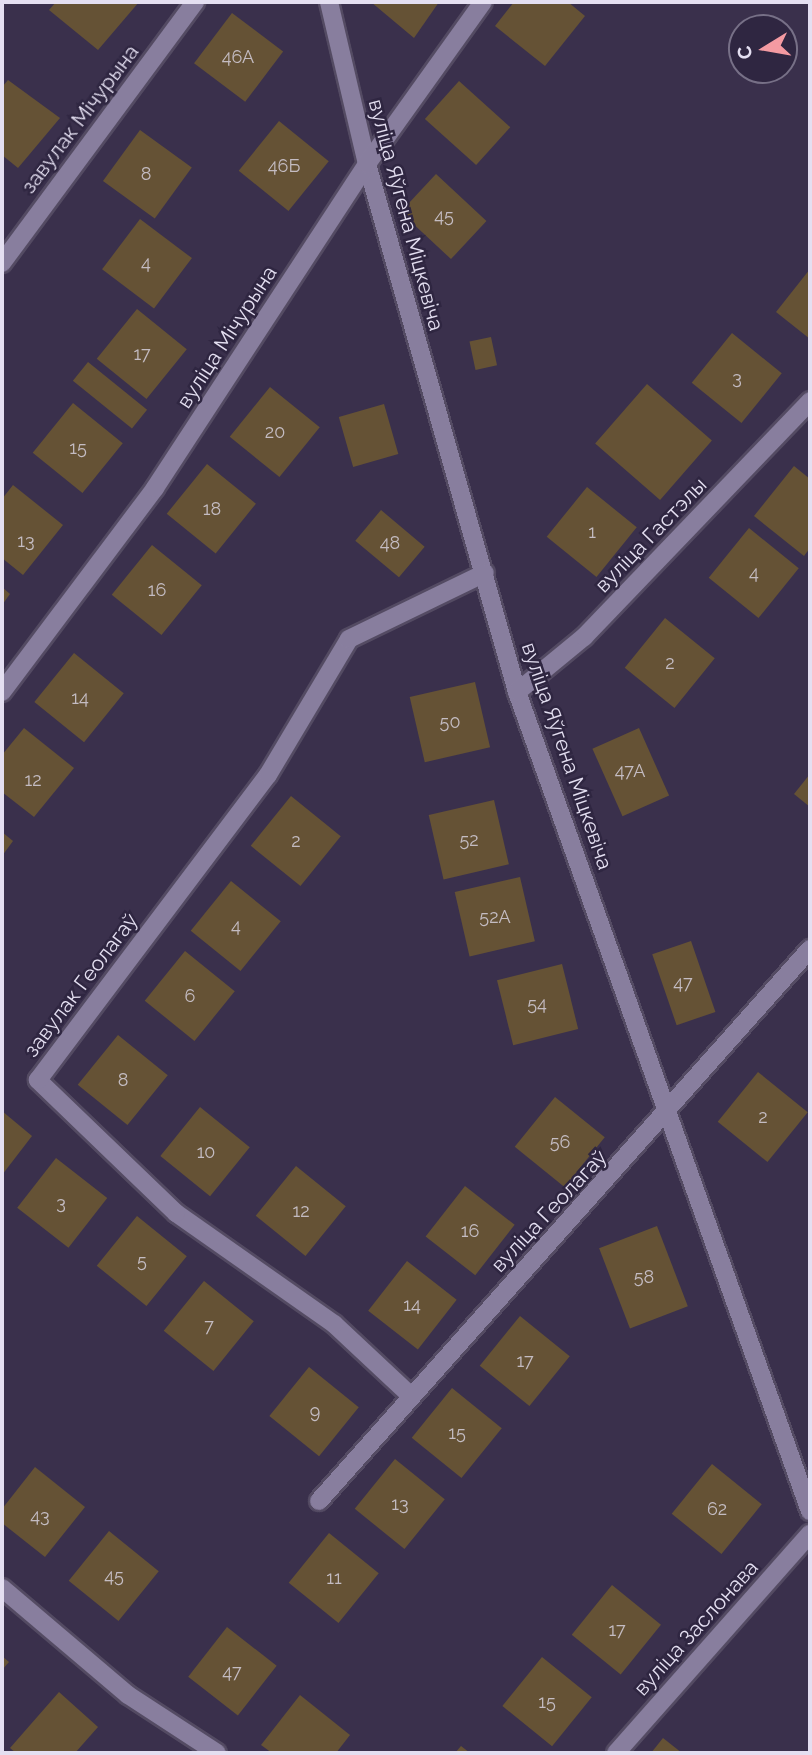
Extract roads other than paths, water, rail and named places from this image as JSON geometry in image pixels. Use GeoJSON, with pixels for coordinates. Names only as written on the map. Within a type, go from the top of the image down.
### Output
{"type":"FeatureCollection","features":[{"type":"Feature","properties":{"kind":"street","name":"завулак Мічурына"},"geometry":{"type":"LineString","coordinates":[[2,263],[195,2]]}},
{"type":"Feature","properties":{"kind":"street","name":"вуліца Яўгена Міцкевіча"},"geometry":{"type":"LineString","coordinates":[[329,2],[367,164],[517,692],[810,1511]]}},
{"type":"Feature","properties":{"kind":"street","name":"вуліца Мічурына"},"geometry":{"type":"LineString","coordinates":[[2,692],[155,488],[367,164],[483,2]]}},
{"type":"Feature","properties":{"kind":"street","name":"вуліца Гастэлы"},"geometry":{"type":"LineString","coordinates":[[517,692],[584,637],[810,401]]}},
{"type":"Feature","properties":{"kind":"street","name":"завулак Геолагаў"},"geometry":{"type":"LineString","coordinates":[[411,1395],[334,1324],[176,1213],[38,1080],[268,775],[349,639],[485,573]]}},
{"type":"Feature","properties":{"kind":"street","name":"вуліца Геолагаў"},"geometry":{"type":"LineString","coordinates":[[319,1501],[349,1474],[411,1395],[669,1114],[810,949]]}},
{"type":"Feature","properties":{"kind":"street","name":"вуліца Заслонава"},"geometry":{"type":"LineString","coordinates":[[616,1753],[810,1534]]}},
{"type":"Feature","properties":{"kind":"street"},"geometry":{"type":"LineString","coordinates":[[2,1588],[128,1695],[217,1753]]}}]}
